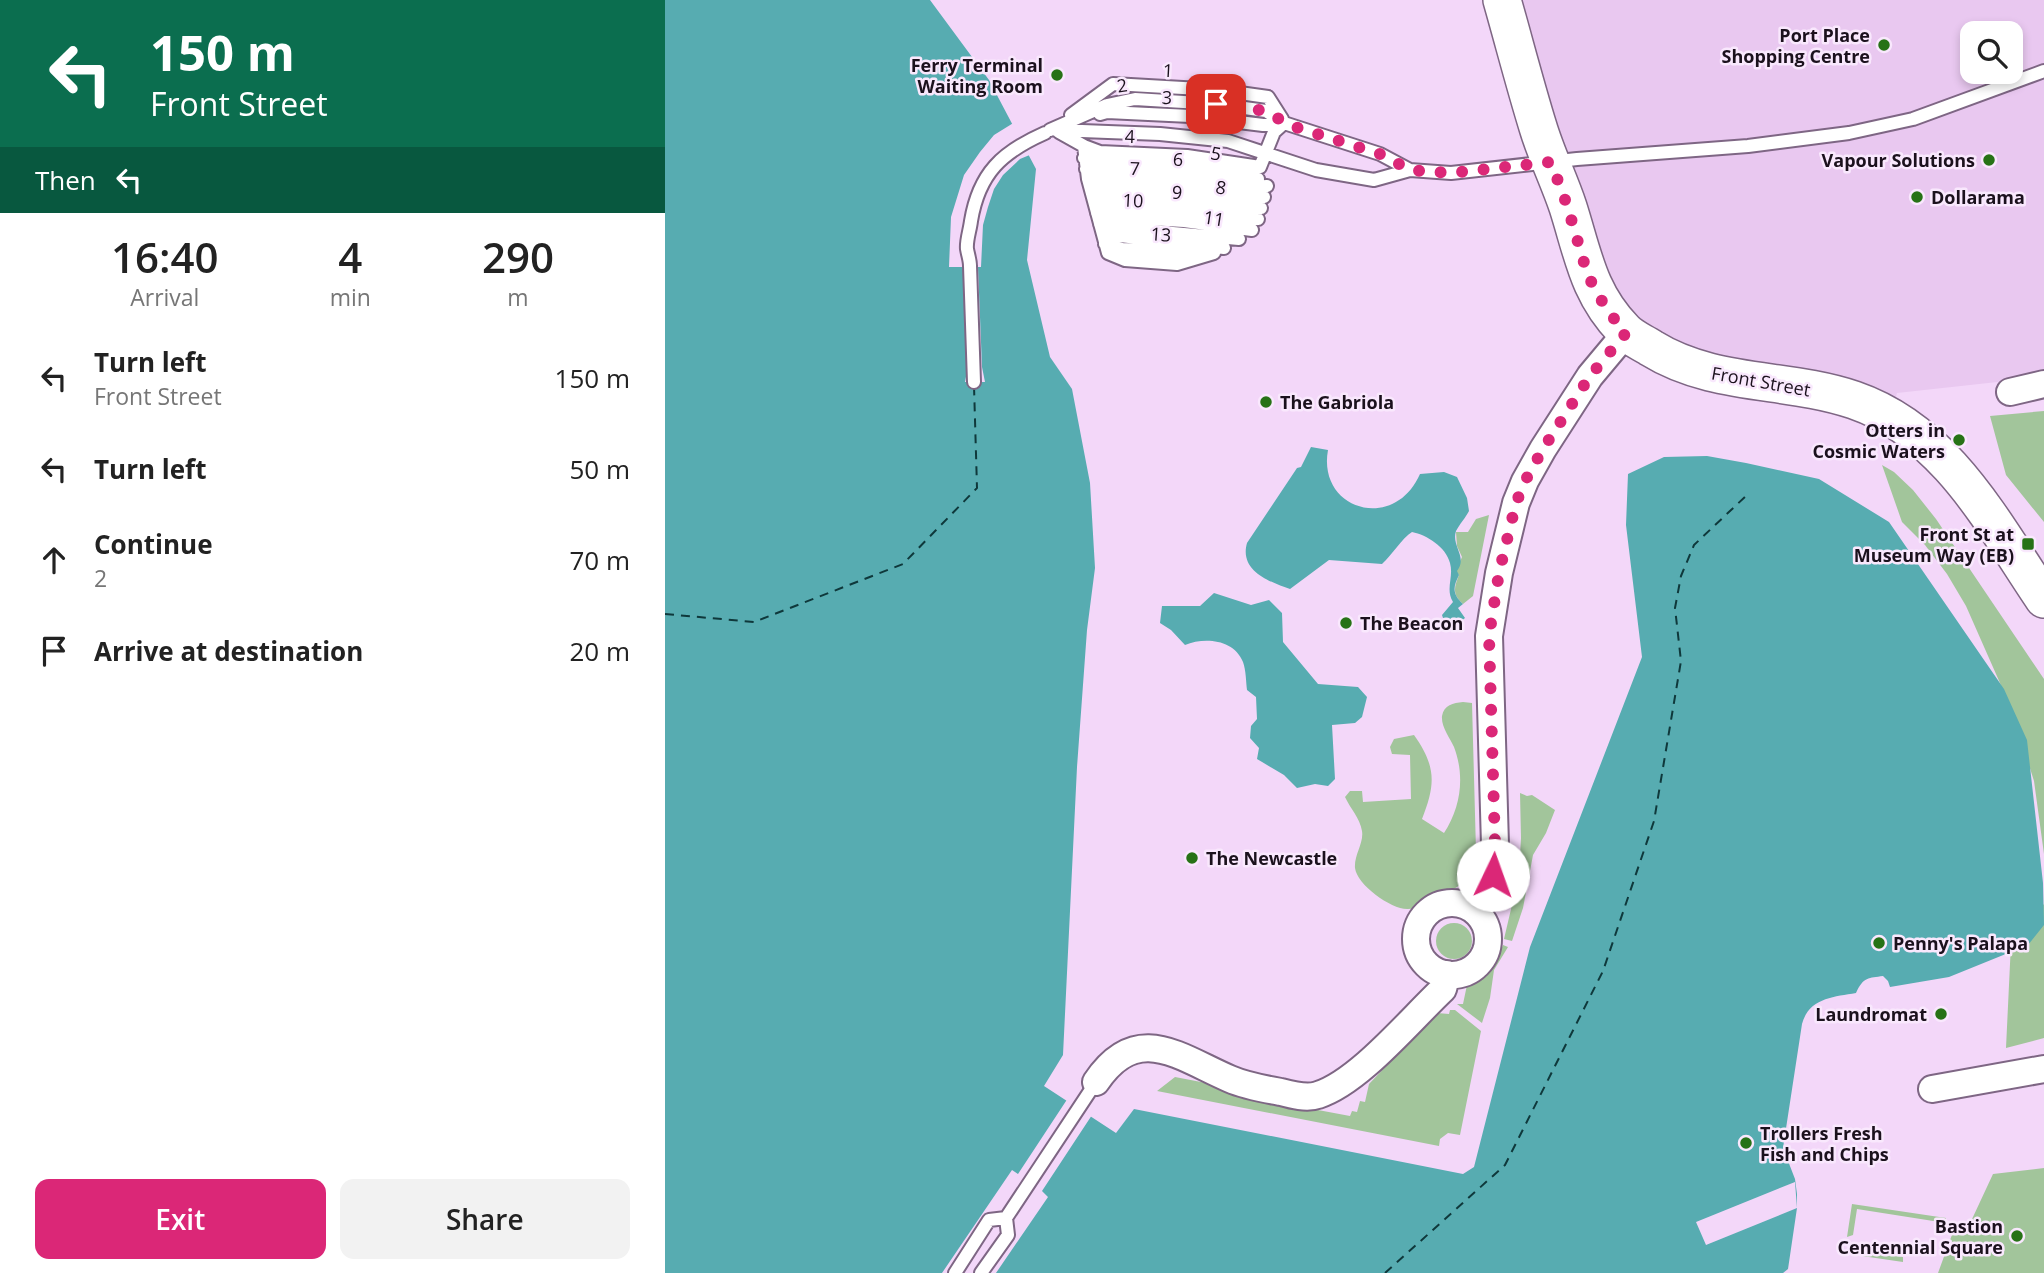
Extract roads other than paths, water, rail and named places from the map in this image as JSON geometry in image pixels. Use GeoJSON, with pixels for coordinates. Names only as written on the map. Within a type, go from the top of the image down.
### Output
{"type":"FeatureCollection","features":[{"type":"Feature","properties":{"kind":"street","name":"Front Street"},"geometry":{"type":"LineString","coordinates":[[1502,0],[1538,126],[1567,205],[1588,276],[1607,310],[1626,333],[1665,357],[1708,373],[1828,393],[1856,401],[1916,433],[1948,462],[1973,493],[2044,599]]}},
{"type":"Feature","properties":{"kind":"street"},"geometry":{"type":"LineString","coordinates":[[1473,909],[1493,875],[1495,845],[1489,636],[1499,573],[1516,503],[1543,449],[1590,376],[1626,333]]}},
{"type":"Feature","properties":{"kind":"street"},"geometry":{"type":"LineString","coordinates":[[2010,392],[2044,384]]}},
{"type":"Feature","properties":{"kind":"street"},"geometry":{"type":"LineString","coordinates":[[1462,904],[1473,909],[1487,928],[1489,940],[1486,952],[1471,970],[1461,974],[1437,972],[1420,956],[1416,944],[1421,921],[1428,911],[1439,905],[1462,904]]}},
{"type":"Feature","properties":{"kind":"street"},"geometry":{"type":"LineString","coordinates":[[1091,1090],[1114,1059],[1147,1046],[1185,1056],[1247,1086],[1299,1096],[1317,1096],[1356,1075],[1443,989],[1447,974]]}},
{"type":"Feature","properties":{"kind":"street"},"geometry":{"type":"LineString","coordinates":[[1932,1089],[2044,1069]]}},
{"type":"Feature","properties":{"kind":"lane"},"geometry":{"type":"LineString","coordinates":[[1095,201],[1219,250],[1177,264],[1125,260],[1055,130],[1228,141],[1316,170],[1374,180],[1410,170],[1451,173],[1748,146],[1849,133],[1913,119],[2044,71]]}},
{"type":"Feature","properties":{"kind":"lane","name":"1"},"geometry":{"type":"LineString","coordinates":[[1048,132],[1113,84],[1218,90],[1268,97],[1284,122]]}},
{"type":"Feature","properties":{"kind":"lane","name":"3"},"geometry":{"type":"LineString","coordinates":[[1048,132],[1107,112],[1203,117],[1263,125],[1284,122]]}},
{"type":"Feature","properties":{"kind":"lane"},"geometry":{"type":"LineString","coordinates":[[1260,198],[1266,155],[1274,132],[1284,122],[1380,154],[1410,170]]}},
{"type":"Feature","properties":{"kind":"lane"},"geometry":{"type":"LineString","coordinates":[[974,382],[967,250],[974,205],[985,178],[996,162],[1020,144],[1048,132]]}},
{"type":"Feature","properties":{"kind":"lane","name":"4"},"geometry":{"type":"LineString","coordinates":[[1095,201],[1100,152],[1198,157],[1260,198]]}},
{"type":"Feature","properties":{"kind":"lane","name":"6"},"geometry":{"type":"LineString","coordinates":[[1095,201],[1105,174],[1206,180],[1249,188],[1260,198]]}},
{"type":"Feature","properties":{"kind":"lane","name":"8"},"geometry":{"type":"LineString","coordinates":[[1095,201],[1110,195],[1188,200],[1245,209],[1260,198]]}},
{"type":"Feature","properties":{"kind":"lane","name":"10"},"geometry":{"type":"LineString","coordinates":[[1095,201],[1115,217],[1184,221],[1260,198]]}},
{"type":"Feature","properties":{"kind":"lane","name":"11"},"geometry":{"type":"LineString","coordinates":[[1095,201],[1117,228],[1239,239]]}},
{"type":"Feature","properties":{"kind":"lane"},"geometry":{"type":"LineString","coordinates":[[981,1273],[1008,1235],[1006,1219],[1091,1090]]}},
{"type":"Feature","properties":{"kind":"lane"},"geometry":{"type":"LineString","coordinates":[[955,1273],[989,1220],[1006,1219]]}},
{"type":"Feature","properties":{"kind":"place","name":"Port Place Shopping Centre"},"geometry":{"type":"Point","coordinates":[1884,45]}},
{"type":"Feature","properties":{"kind":"place","name":"Ferry Terminal Waiting Room"},"geometry":{"type":"Point","coordinates":[1057,75]}},
{"type":"Feature","properties":{"kind":"place","name":"Vapour Solutions"},"geometry":{"type":"Point","coordinates":[1989,160]}},
{"type":"Feature","properties":{"kind":"place","name":"Dollarama"},"geometry":{"type":"Point","coordinates":[1917,197]}},
{"type":"Feature","properties":{"kind":"place","name":"The Gabriola"},"geometry":{"type":"Point","coordinates":[1266,402]}},
{"type":"Feature","properties":{"kind":"place","name":"Otters in Cosmic Waters"},"geometry":{"type":"Point","coordinates":[1959,440]}},
{"type":"Feature","properties":{"kind":"place","name":"Front St at Museum Way (EB)"},"geometry":{"type":"Point","coordinates":[2028,544]}},
{"type":"Feature","properties":{"kind":"place","name":"The Beacon"},"geometry":{"type":"Point","coordinates":[1346,623]}},
{"type":"Feature","properties":{"kind":"place","name":"The Newcastle"},"geometry":{"type":"Point","coordinates":[1192,858]}},
{"type":"Feature","properties":{"kind":"place","name":"Penny's Palapa"},"geometry":{"type":"Point","coordinates":[1879,943]}},
{"type":"Feature","properties":{"kind":"place","name":"Laundromat"},"geometry":{"type":"Point","coordinates":[1941,1014]}},
{"type":"Feature","properties":{"kind":"place","name":"Trollers Fresh Fish and Chips"},"geometry":{"type":"Point","coordinates":[1746,1143]}},
{"type":"Feature","properties":{"kind":"place","name":"Bastion Centennial Square"},"geometry":{"type":"Point","coordinates":[2017,1236]}}]}
